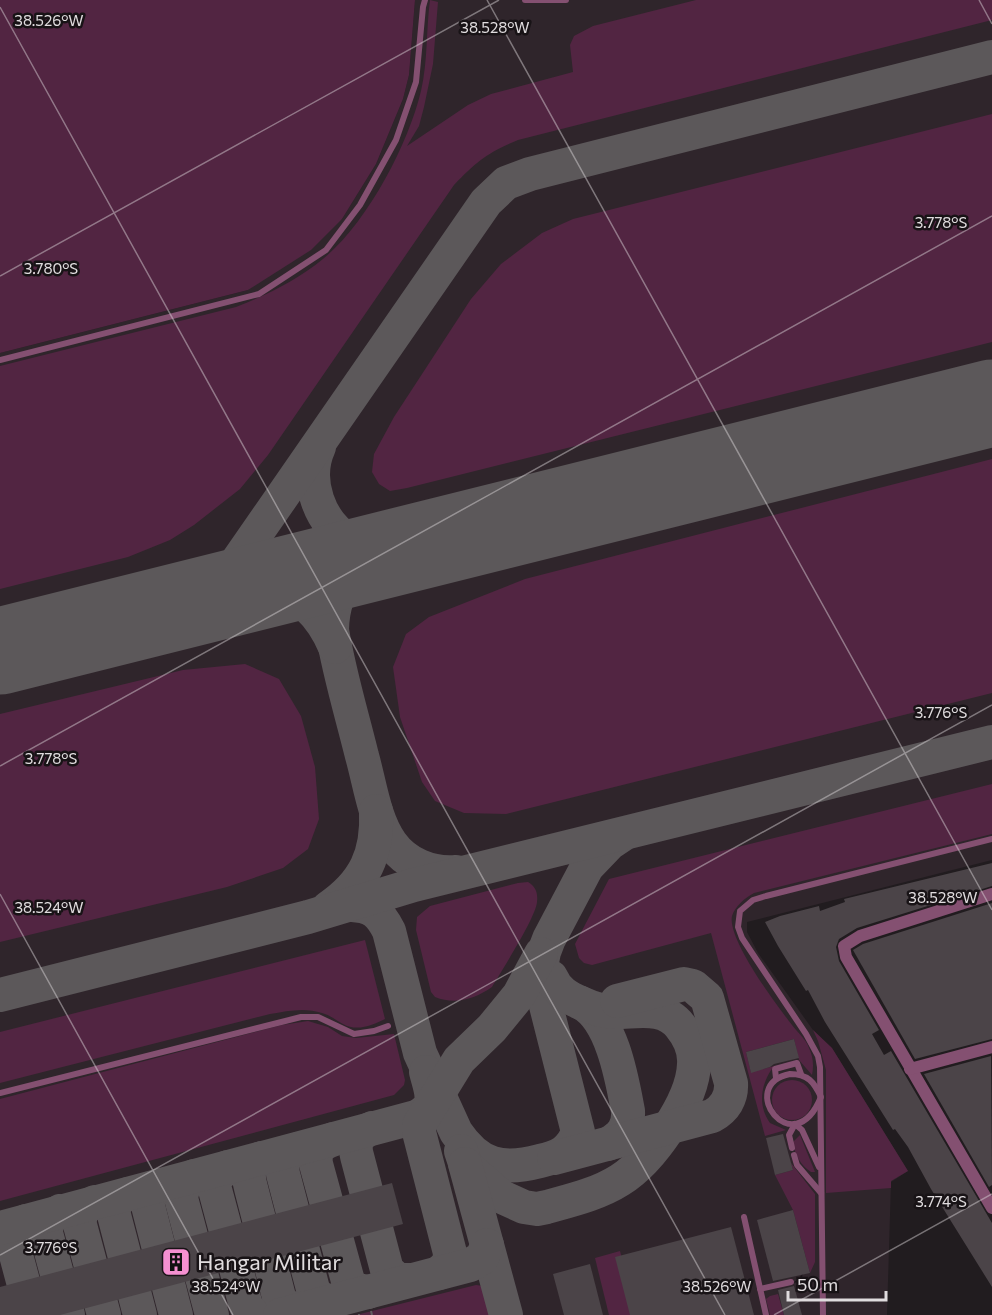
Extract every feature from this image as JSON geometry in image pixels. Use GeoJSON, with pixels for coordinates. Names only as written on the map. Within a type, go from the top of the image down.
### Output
{"type":"FeatureCollection","features":[{"type":"Feature","properties":{"kind":"street"},"geometry":{"type":"LineString","coordinates":[[991,1205],[846,957],[844,945],[860,936],[992,894]]}},
{"type":"Feature","properties":{"kind":"street"},"geometry":{"type":"LineString","coordinates":[[910,1069],[992,1047]]}},
{"type":"Feature","properties":{"kind":"lane"},"geometry":{"type":"LineString","coordinates":[[0,360],[259,294],[326,250],[360,205],[396,140],[416,82],[425,0]]}},
{"type":"Feature","properties":{"kind":"lane"},"geometry":{"type":"LineString","coordinates":[[525,0],[566,0]]}},
{"type":"Feature","properties":{"kind":"lane"},"geometry":{"type":"LineString","coordinates":[[823,1315],[821,1097],[818,1056],[806,1034],[742,938],[738,927],[740,911],[753,900],[766,896],[992,839]]}},
{"type":"Feature","properties":{"kind":"lane"},"geometry":{"type":"LineString","coordinates":[[0,1093],[301,1017],[318,1017],[354,1034],[388,1026]]}},
{"type":"Feature","properties":{"kind":"lane"},"geometry":{"type":"LineString","coordinates":[[776,1078],[775,1069],[797,1063],[801,1074],[814,1085],[821,1097]]}},
{"type":"Feature","properties":{"kind":"lane"},"geometry":{"type":"LineString","coordinates":[[801,1074],[776,1078],[769,1088],[767,1104],[771,1114],[779,1121],[795,1124],[804,1122],[811,1117],[821,1097]]}},
{"type":"Feature","properties":{"kind":"lane"},"geometry":{"type":"LineString","coordinates":[[795,1124],[789,1135],[797,1165],[821,1193]]}},
{"type":"Feature","properties":{"kind":"lane"},"geometry":{"type":"LineString","coordinates":[[795,1124],[802,1130],[820,1170]]}},
{"type":"Feature","properties":{"kind":"lane"},"geometry":{"type":"LineString","coordinates":[[744,1217],[766,1315]]}},
{"type":"Feature","properties":{"kind":"lane"},"geometry":{"type":"LineString","coordinates":[[760,1289],[791,1282]]}},
{"type":"Feature","properties":{"kind":"shaded area"},"geometry":{"type":"Polygon","coordinates":[[[0,0],[415,0],[409,75],[403,99],[376,164],[342,219],[311,250],[248,290],[0,353],[0,0]]]}},
{"type":"Feature","properties":{"kind":"shaded area"},"geometry":{"type":"Polygon","coordinates":[[[415,0],[992,0],[992,860],[747,922],[747,932],[758,953],[813,1030],[832,1048],[908,1171],[891,1182],[887,1315],[0,1315],[0,353],[248,290],[342,219],[376,164],[403,99],[409,75],[415,0]]]}},
{"type":"Feature","properties":{"kind":"shaded area"},"geometry":{"type":"Polygon","coordinates":[[[430,0],[438,2],[433,64],[419,126],[407,146],[468,105],[491,94],[573,72],[570,45],[574,36],[593,26],[696,0],[992,0],[992,20],[518,140],[498,149],[476,164],[454,185],[268,455],[240,489],[194,525],[170,540],[128,557],[0,589],[0,366],[236,307],[303,274],[323,259],[339,244],[370,204],[384,182],[406,135],[415,112],[423,80],[430,0]]]}},
{"type":"Feature","properties":{"kind":"shaded area"},"geometry":{"type":"Polygon","coordinates":[[[992,114],[992,342],[407,488],[390,491],[379,484],[372,472],[374,454],[394,417],[471,299],[501,264],[542,233],[573,219],[992,114]]]}},
{"type":"Feature","properties":{"kind":"shaded area"},"geometry":{"type":"Polygon","coordinates":[[[992,459],[992,693],[506,814],[464,813],[435,801],[422,782],[400,717],[393,667],[406,634],[429,617],[525,579],[992,459]]]}},
{"type":"Feature","properties":{"kind":"shaded area"},"geometry":{"type":"Polygon","coordinates":[[[245,664],[279,679],[301,716],[315,767],[319,819],[308,849],[283,868],[227,887],[0,942],[0,714],[183,670],[245,664]]]}},
{"type":"Feature","properties":{"kind":"shaded area"},"geometry":{"type":"Polygon","coordinates":[[[992,784],[992,834],[754,893],[735,909],[732,916],[733,927],[745,956],[754,972],[806,1042],[812,1058],[812,1075],[799,1060],[794,1039],[746,1052],[751,1072],[774,1066],[766,1080],[762,1094],[763,1109],[770,1123],[786,1130],[765,1136],[711,933],[592,965],[584,963],[579,958],[575,944],[609,879],[992,784]]]}},
{"type":"Feature","properties":{"kind":"shaded area"},"geometry":{"type":"Polygon","coordinates":[[[528,882],[537,893],[535,909],[518,945],[492,987],[465,1000],[435,997],[431,992],[416,930],[417,917],[430,906],[528,882]]]}},
{"type":"Feature","properties":{"kind":"shaded area"},"geometry":{"type":"Polygon","coordinates":[[[365,940],[385,1019],[365,1027],[348,1026],[316,1011],[283,1012],[0,1083],[0,1032],[365,940]]]}},
{"type":"Feature","properties":{"kind":"shaded area"},"geometry":{"type":"Polygon","coordinates":[[[308,1021],[328,1027],[342,1036],[356,1038],[394,1034],[405,1080],[404,1085],[394,1095],[0,1201],[0,1099],[282,1025],[308,1021]]]}},
{"type":"Feature","properties":{"kind":"shaded area"},"geometry":{"type":"Polygon","coordinates":[[[813,1030],[832,1048],[908,1171],[891,1181],[891,1188],[826,1193],[826,1070],[813,1030]]]}},
{"type":"Feature","properties":{"kind":"shaded area"},"geometry":{"type":"Polygon","coordinates":[[[792,1080],[806,1086],[812,1100],[806,1114],[792,1120],[778,1114],[772,1100],[778,1086],[792,1080]]]}},
{"type":"Feature","properties":{"kind":"shaded area"},"geometry":{"type":"Polygon","coordinates":[[[800,1135],[815,1172],[811,1172],[804,1166],[795,1152],[792,1143],[800,1135]]]}},
{"type":"Feature","properties":{"kind":"shaded area"},"geometry":{"type":"Polygon","coordinates":[[[791,1163],[815,1194],[815,1262],[810,1273],[793,1210],[775,1175],[793,1170],[791,1163]]]}},
{"type":"Feature","properties":{"kind":"shaded area"},"geometry":{"type":"Polygon","coordinates":[[[620,1251],[636,1315],[609,1315],[595,1258],[620,1251]]]}},
{"type":"Feature","properties":{"kind":"shaded area"},"geometry":{"type":"Polygon","coordinates":[[[476,1285],[483,1286],[493,1315],[356,1315],[476,1285]]]}},
{"type":"Feature","properties":{"kind":"shaded area"},"geometry":{"type":"Polygon","coordinates":[[[778,1294],[784,1315],[770,1315],[766,1299],[778,1294]]]}},
{"type":"Feature","properties":{"kind":"building"},"geometry":{"type":"Polygon","coordinates":[[[992,863],[992,886],[857,928],[839,939],[836,947],[839,961],[879,1030],[872,1034],[884,1055],[891,1051],[992,1223],[992,1287],[931,1189],[908,1147],[895,1129],[893,1130],[765,922],[819,906],[820,911],[845,902],[844,899],[992,863]]]}},
{"type":"Feature","properties":{"kind":"building"},"geometry":{"type":"Polygon","coordinates":[[[992,903],[992,1039],[915,1059],[853,950],[863,944],[992,903]]]}},
{"type":"Feature","properties":{"kind":"building"},"geometry":{"type":"Polygon","coordinates":[[[794,1039],[799,1058],[751,1073],[746,1052],[794,1039]]]}},
{"type":"Feature","properties":{"kind":"building"},"geometry":{"type":"Polygon","coordinates":[[[991,1056],[992,1185],[989,1187],[924,1074],[991,1056]]]}},
{"type":"Feature","properties":{"kind":"building"},"geometry":{"type":"Polygon","coordinates":[[[783,1134],[793,1170],[775,1175],[766,1138],[783,1134]]]}},
{"type":"Feature","properties":{"kind":"building","name":"Hangar Militar"},"geometry":{"type":"Polygon","coordinates":[[[392,1183],[403,1224],[60,1315],[0,1315],[0,1287],[392,1183]]]}},
{"type":"Feature","properties":{"kind":"building"},"geometry":{"type":"Polygon","coordinates":[[[793,1210],[810,1273],[773,1281],[757,1220],[793,1210]]]}},
{"type":"Feature","properties":{"kind":"building"},"geometry":{"type":"Polygon","coordinates":[[[731,1227],[754,1315],[630,1315],[615,1257],[731,1227]]]}},
{"type":"Feature","properties":{"kind":"building"},"geometry":{"type":"Polygon","coordinates":[[[590,1264],[603,1315],[564,1315],[553,1274],[590,1264]]]}},
{"type":"Feature","properties":{"kind":"building"},"geometry":{"type":"Polygon","coordinates":[[[794,1286],[802,1315],[784,1315],[778,1290],[794,1286]]]}},
{"type":"Feature","properties":{"kind":"taxiway"},"geometry":{"type":"LineString","coordinates":[[191,603],[207,595],[227,576],[486,202],[506,183],[530,174],[992,57]]}},
{"type":"Feature","properties":{"kind":"taxiway"},"geometry":{"type":"LineString","coordinates":[[319,447],[313,473],[314,486],[317,500],[330,523],[350,541],[362,546],[381,550],[400,549]]}},
{"type":"Feature","properties":{"kind":"taxiway"},"geometry":{"type":"LineString","coordinates":[[408,549],[377,560],[353,575],[344,585],[338,597],[332,630],[373,801],[385,834],[397,850],[412,862],[428,869],[456,872]]}},
{"type":"Feature","properties":{"kind":"taxiway"},"geometry":{"type":"LineString","coordinates":[[201,601],[256,589],[277,590],[299,599],[308,607],[324,626],[335,647]]}},
{"type":"Feature","properties":{"kind":"taxiway"},"geometry":{"type":"LineString","coordinates":[[0,995],[308,917],[414,885],[992,742]]}},
{"type":"Feature","properties":{"kind":"taxiway"},"geometry":{"type":"LineString","coordinates":[[328,908],[351,888],[367,866],[375,841],[376,811]]}},
{"type":"Feature","properties":{"kind":"taxiway"},"geometry":{"type":"LineString","coordinates":[[352,905],[365,907],[375,912],[389,931],[420,1053],[456,1132],[473,1152],[492,1163],[514,1165],[547,1159],[559,1155],[568,1148],[578,1132],[541,986],[544,952],[587,867],[610,843],[622,835]]}},
{"type":"Feature","properties":{"kind":"taxiway"},"geometry":{"type":"LineString","coordinates":[[439,1273],[449,1264],[450,1253],[419,1125],[459,1060],[492,1028],[519,995],[541,954]]}},
{"type":"Feature","properties":{"kind":"taxiway"},"geometry":{"type":"LineString","coordinates":[[461,1151],[466,1166],[502,1197],[524,1207],[537,1209],[585,1196],[620,1180],[657,1145],[678,1112],[692,1079],[694,1053],[686,1034],[674,1019],[659,1012],[611,1012],[589,1007],[563,993],[551,977]]}},
{"type":"Feature","properties":{"kind":"taxiway"},"geometry":{"type":"LineString","coordinates":[[554,1158],[712,1116],[721,1110],[729,1098],[731,1083],[707,998],[693,986],[684,984],[617,1001]]}},
{"type":"Feature","properties":{"kind":"taxiway"},"geometry":{"type":"LineString","coordinates":[[581,1003],[592,1011],[608,1036],[619,1067],[626,1098],[628,1111],[626,1126],[621,1134],[608,1144]]}},
{"type":"Feature","properties":{"kind":"taxiway"},"geometry":{"type":"LineString","coordinates":[[0,1228],[416,1117],[423,1113],[431,1103],[426,1072]]}},
{"type":"Feature","properties":{"kind":"taxiway"},"geometry":{"type":"LineString","coordinates":[[372,1128],[358,1139],[357,1156],[387,1270],[398,1280],[411,1280]]}},
{"type":"Feature","properties":{"kind":"taxiway"},"geometry":{"type":"LineString","coordinates":[[334,1139],[320,1147],[316,1154],[316,1164],[348,1281],[354,1289],[368,1292]]}},
{"type":"Feature","properties":{"kind":"taxiway"},"geometry":{"type":"LineString","coordinates":[[298,1149],[285,1158],[283,1174],[313,1289],[321,1298],[333,1301]]}},
{"type":"Feature","properties":{"kind":"taxiway"},"geometry":{"type":"LineString","coordinates":[[262,1158],[251,1166],[249,1178],[279,1297],[288,1306],[301,1309]]}},
{"type":"Feature","properties":{"kind":"taxiway"},"geometry":{"type":"LineString","coordinates":[[465,1164],[506,1315]]}},
{"type":"Feature","properties":{"kind":"taxiway"},"geometry":{"type":"LineString","coordinates":[[228,1167],[217,1176],[214,1186],[246,1306],[253,1315]]}},
{"type":"Feature","properties":{"kind":"taxiway"},"geometry":{"type":"LineString","coordinates":[[194,1176],[184,1184],[181,1198],[212,1315]]}},
{"type":"Feature","properties":{"kind":"taxiway"},"geometry":{"type":"LineString","coordinates":[[161,1185],[150,1193],[147,1202],[176,1315]]}},
{"type":"Feature","properties":{"kind":"taxiway"},"geometry":{"type":"LineString","coordinates":[[128,1194],[117,1202],[114,1215],[140,1315]]}},
{"type":"Feature","properties":{"kind":"taxiway"},"geometry":{"type":"LineString","coordinates":[[95,1202],[83,1211],[80,1225],[104,1315]]}},
{"type":"Feature","properties":{"kind":"taxiway"},"geometry":{"type":"LineString","coordinates":[[60,1211],[50,1220],[46,1233],[68,1315]]}},
{"type":"Feature","properties":{"kind":"taxiway"},"geometry":{"type":"LineString","coordinates":[[26,1221],[16,1227],[12,1240],[32,1315]]}},
{"type":"Feature","properties":{"kind":"taxiway"},"geometry":{"type":"LineString","coordinates":[[280,1315],[470,1265],[482,1258],[487,1245]]}},
{"type":"Feature","properties":{"kind":"runway"},"geometry":{"type":"LineString","coordinates":[[0,651],[992,403]]}},
{"type":"Feature","properties":{"kind":"place","name":"Hangar Militar"},"geometry":{"type":"Point","coordinates":[176,1262]}}]}
